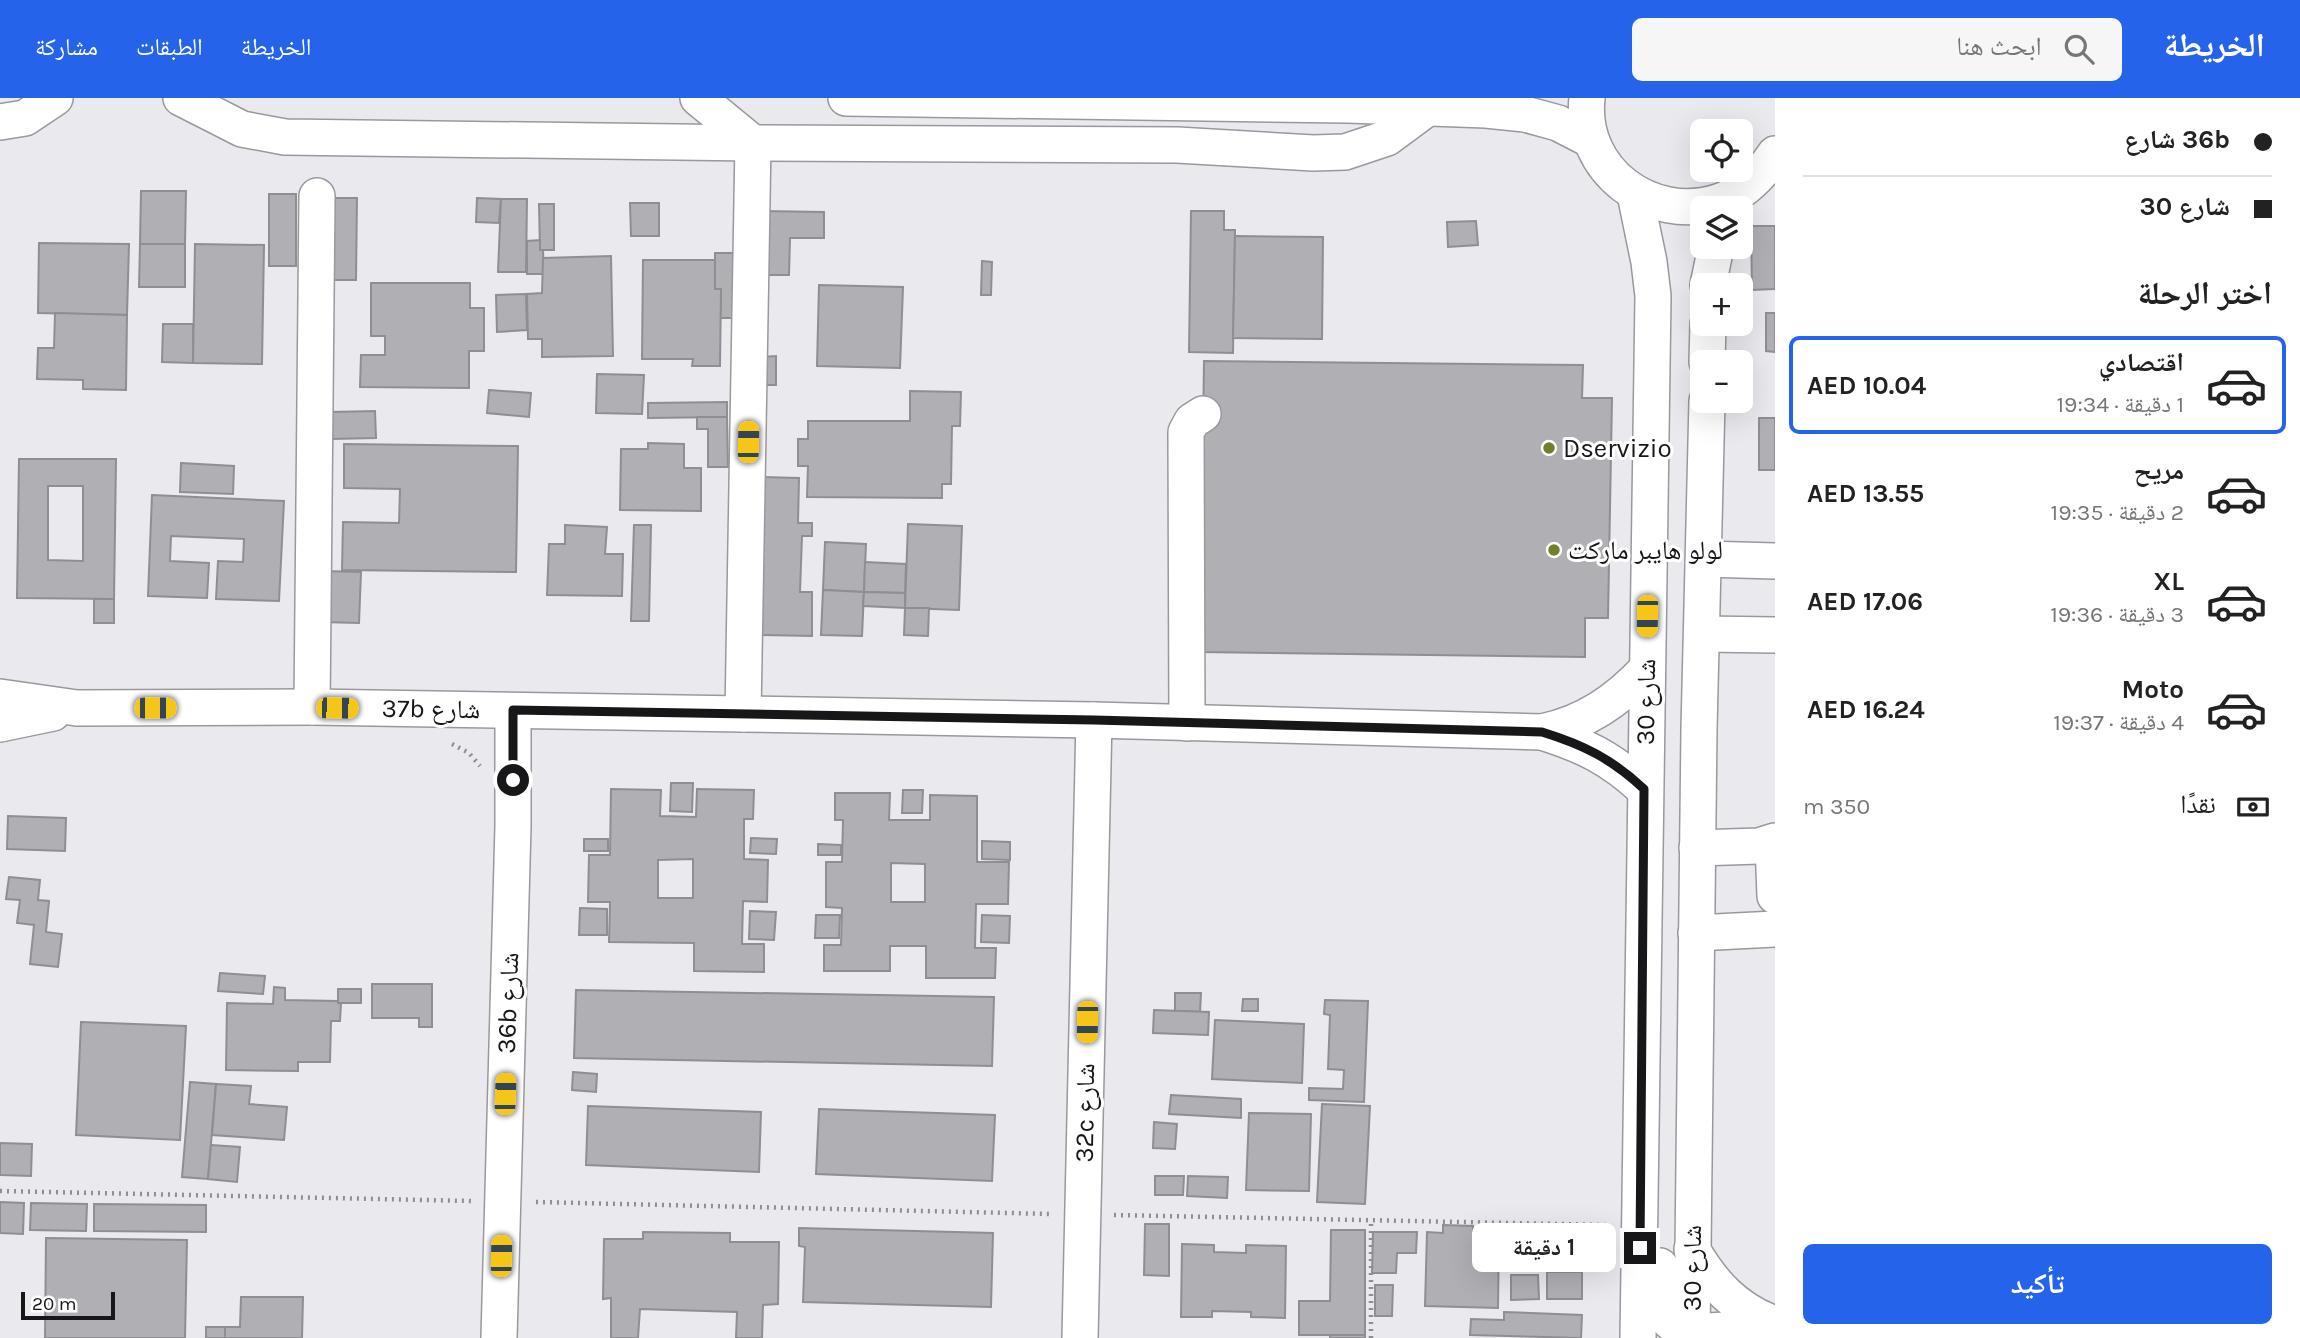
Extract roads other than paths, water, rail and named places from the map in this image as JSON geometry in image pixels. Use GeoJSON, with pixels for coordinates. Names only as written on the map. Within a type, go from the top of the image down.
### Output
{"type":"FeatureCollection","features":[{"type":"Feature","properties":{"kind":"street"},"geometry":{"type":"LineString","coordinates":[[181,98],[242,129],[285,137],[1177,145],[1314,153],[1345,152],[1387,138],[1429,107]]}},
{"type":"Feature","properties":{"kind":"street"},"geometry":{"type":"LineString","coordinates":[[698,98],[753,143]]}},
{"type":"Feature","properties":{"kind":"street"},"geometry":{"type":"LineString","coordinates":[[846,98],[1486,110],[1525,114],[1558,123],[1591,140]]}},
{"type":"Feature","properties":{"kind":"street"},"geometry":{"type":"LineString","coordinates":[[1587,98],[1586,112],[1591,140],[1601,161],[1616,180],[1635,194],[1662,205],[1690,208]]}},
{"type":"Feature","properties":{"kind":"street"},"geometry":{"type":"LineString","coordinates":[[0,142],[40,107]]}},
{"type":"Feature","properties":{"kind":"street"},"geometry":{"type":"LineString","coordinates":[[743,714],[753,143]]}},
{"type":"Feature","properties":{"kind":"street"},"geometry":{"type":"LineString","coordinates":[[1742,196],[1775,154]]}},
{"type":"Feature","properties":{"kind":"street","name":"شارع 30"},"geometry":{"type":"LineString","coordinates":[[1635,194],[1653,296],[1638,1338]]}},
{"type":"Feature","properties":{"kind":"street"},"geometry":{"type":"LineString","coordinates":[[312,708],[317,196]]}},
{"type":"Feature","properties":{"kind":"street","name":"شارع 30"},"geometry":{"type":"LineString","coordinates":[[1692,1335],[1696,933],[1707,413]]}},
{"type":"Feature","properties":{"kind":"street"},"geometry":{"type":"LineString","coordinates":[[1187,723],[1186,432],[1192,421],[1203,414]]}},
{"type":"Feature","properties":{"kind":"street"},"geometry":{"type":"LineString","coordinates":[[1704,559],[1775,551]]}},
{"type":"Feature","properties":{"kind":"street"},"geometry":{"type":"LineString","coordinates":[[1703,634],[1775,635]]}},
{"type":"Feature","properties":{"kind":"street","name":"37b شارع"},"geometry":{"type":"LineString","coordinates":[[1542,732],[1598,712],[1616,699],[1647,669]]}},
{"type":"Feature","properties":{"kind":"street","name":"37b شارع"},"geometry":{"type":"LineString","coordinates":[[0,696],[77,708],[513,710],[1094,720],[1542,732],[1584,746],[1606,758],[1644,789]]}},
{"type":"Feature","properties":{"kind":"street","name":"37b شارع"},"geometry":{"type":"LineString","coordinates":[[0,724],[77,708]]}},
{"type":"Feature","properties":{"kind":"street","name":"36b شارع"},"geometry":{"type":"LineString","coordinates":[[499,1338],[513,826],[513,710]]}},
{"type":"Feature","properties":{"kind":"street","name":"32c شارع"},"geometry":{"type":"LineString","coordinates":[[1080,1338],[1094,720]]}},
{"type":"Feature","properties":{"kind":"street"},"geometry":{"type":"LineString","coordinates":[[1698,848],[1774,842],[1775,896]]}},
{"type":"Feature","properties":{"kind":"street"},"geometry":{"type":"LineString","coordinates":[[1696,933],[1775,929]]}},
{"type":"Feature","properties":{"kind":"street"},"geometry":{"type":"LineString","coordinates":[[1640,1226],[1650,1231],[1658,1245],[1661,1306],[1672,1325],[1692,1335],[1775,1326]]}},
{"type":"Feature","properties":{"kind":"street"},"geometry":{"type":"LineString","coordinates":[[1692,1249],[1714,1283],[1729,1298],[1775,1326]]}},
{"type":"Feature","properties":{"kind":"place","name":"Dservizio"},"geometry":{"type":"Point","coordinates":[1549,448]}},
{"type":"Feature","properties":{"kind":"place","name":"لولو هايبر ماركت"},"geometry":{"type":"Point","coordinates":[1554,550]}}]}
